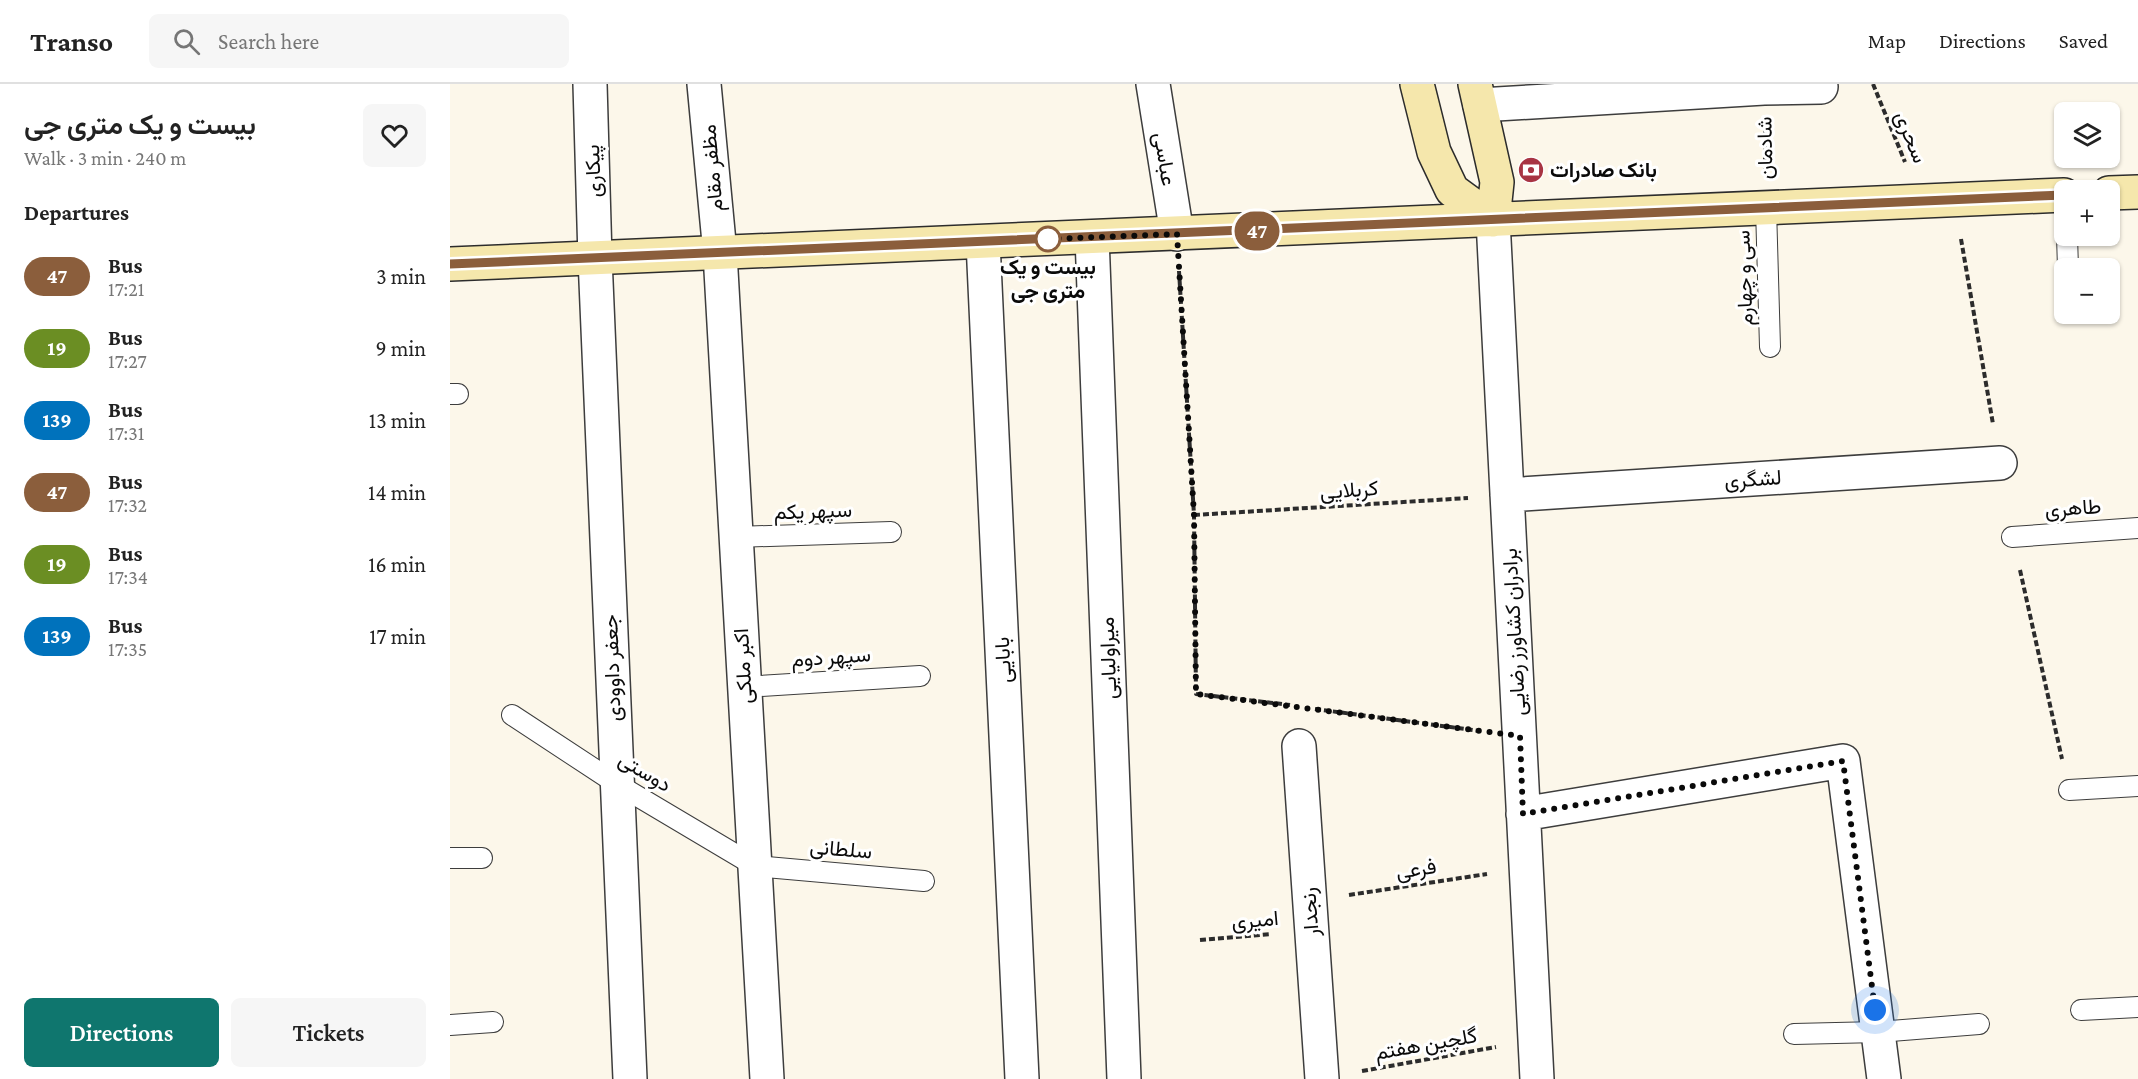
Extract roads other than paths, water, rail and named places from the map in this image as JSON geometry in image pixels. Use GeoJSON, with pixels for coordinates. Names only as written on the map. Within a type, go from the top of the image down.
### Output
{"type":"FeatureCollection","features":[{"type":"Feature","properties":{"kind":"main road"},"geometry":{"type":"LineString","coordinates":[[1417,84],[1434,152],[1452,190],[1493,220]]}},
{"type":"Feature","properties":{"kind":"main road"},"geometry":{"type":"LineString","coordinates":[[1478,94],[1497,182],[1493,220]]}},
{"type":"Feature","properties":{"kind":"main road"},"geometry":{"type":"LineString","coordinates":[[2120,193],[2138,192]]}},
{"type":"Feature","properties":{"kind":"main road"},"geometry":{"type":"LineString","coordinates":[[450,264],[2054,195]]}},
{"type":"Feature","properties":{"kind":"street","name":"پیکاری"},"geometry":{"type":"LineString","coordinates":[[590,84],[595,258]]}},
{"type":"Feature","properties":{"kind":"street","name":"مظفر مقام"},"geometry":{"type":"LineString","coordinates":[[704,84],[720,253]]}},
{"type":"Feature","properties":{"kind":"street","name":"عباسی"},"geometry":{"type":"LineString","coordinates":[[1153,84],[1177,234]]}},
{"type":"Feature","properties":{"kind":"street","name":"شادمان"},"geometry":{"type":"LineString","coordinates":[[1478,94],[1764,86],[1821,87]]}},
{"type":"Feature","properties":{"kind":"street","name":"برادران کشاورز رضایی"},"geometry":{"type":"LineString","coordinates":[[1493,220],[1537,1079]]}},
{"type":"Feature","properties":{"kind":"street","name":"میراولیایی"},"geometry":{"type":"LineString","coordinates":[[1092,237],[1124,1079]]}},
{"type":"Feature","properties":{"kind":"street","name":"بابایی"},"geometry":{"type":"LineString","coordinates":[[983,242],[1022,1079]]}},
{"type":"Feature","properties":{"kind":"street","name":"اکبر ملکی"},"geometry":{"type":"LineString","coordinates":[[720,253],[767,1079]]}},
{"type":"Feature","properties":{"kind":"street","name":"جعفر داوودی"},"geometry":{"type":"LineString","coordinates":[[595,258],[630,1079]]}},
{"type":"Feature","properties":{"kind":"street","name":"لشگری"},"geometry":{"type":"LineString","coordinates":[[1507,495],[2000,464]]}},
{"type":"Feature","properties":{"kind":"street","name":"رنجدار"},"geometry":{"type":"LineString","coordinates":[[1299,746],[1322,1078]]}},
{"type":"Feature","properties":{"kind":"street"},"geometry":{"type":"LineString","coordinates":[[1523,814],[1843,761],[1884,1079]]}},
{"type":"Feature","properties":{"kind":"lane","name":"سی و چهارم"},"geometry":{"type":"LineString","coordinates":[[1766,208],[1770,347]]}},
{"type":"Feature","properties":{"kind":"lane","name":"طاهری"},"geometry":{"type":"LineString","coordinates":[[2012,537],[2138,528]]}},
{"type":"Feature","properties":{"kind":"lane","name":"سپهر یکم"},"geometry":{"type":"LineString","coordinates":[[736,537],[891,532]]}},
{"type":"Feature","properties":{"kind":"lane","name":"سپهر دوم"},"geometry":{"type":"LineString","coordinates":[[744,687],[920,676]]}},
{"type":"Feature","properties":{"kind":"lane","name":"دوستی"},"geometry":{"type":"LineString","coordinates":[[512,715],[617,784],[754,866]]}},
{"type":"Feature","properties":{"kind":"lane"},"geometry":{"type":"LineString","coordinates":[[2069,790],[2138,786]]}},
{"type":"Feature","properties":{"kind":"lane"},"geometry":{"type":"LineString","coordinates":[[450,858],[482,858]]}},
{"type":"Feature","properties":{"kind":"lane","name":"سلطانی"},"geometry":{"type":"LineString","coordinates":[[754,866],[924,880]]}},
{"type":"Feature","properties":{"kind":"lane"},"geometry":{"type":"LineString","coordinates":[[2081,1010],[2138,1007]]}},
{"type":"Feature","properties":{"kind":"lane"},"geometry":{"type":"LineString","coordinates":[[450,1024],[493,1022]]}},
{"type":"Feature","properties":{"kind":"lane"},"geometry":{"type":"LineString","coordinates":[[1794,1034],[1878,1032],[1978,1024]]}},
{"type":"Feature","properties":{"kind":"place","name":"بانک صادرات"},"geometry":{"type":"Point","coordinates":[1531,170]}},
{"type":"Feature","properties":{"kind":"place","name":"بیست و یک متری جی"},"geometry":{"type":"Point","coordinates":[1048,239]}}]}
